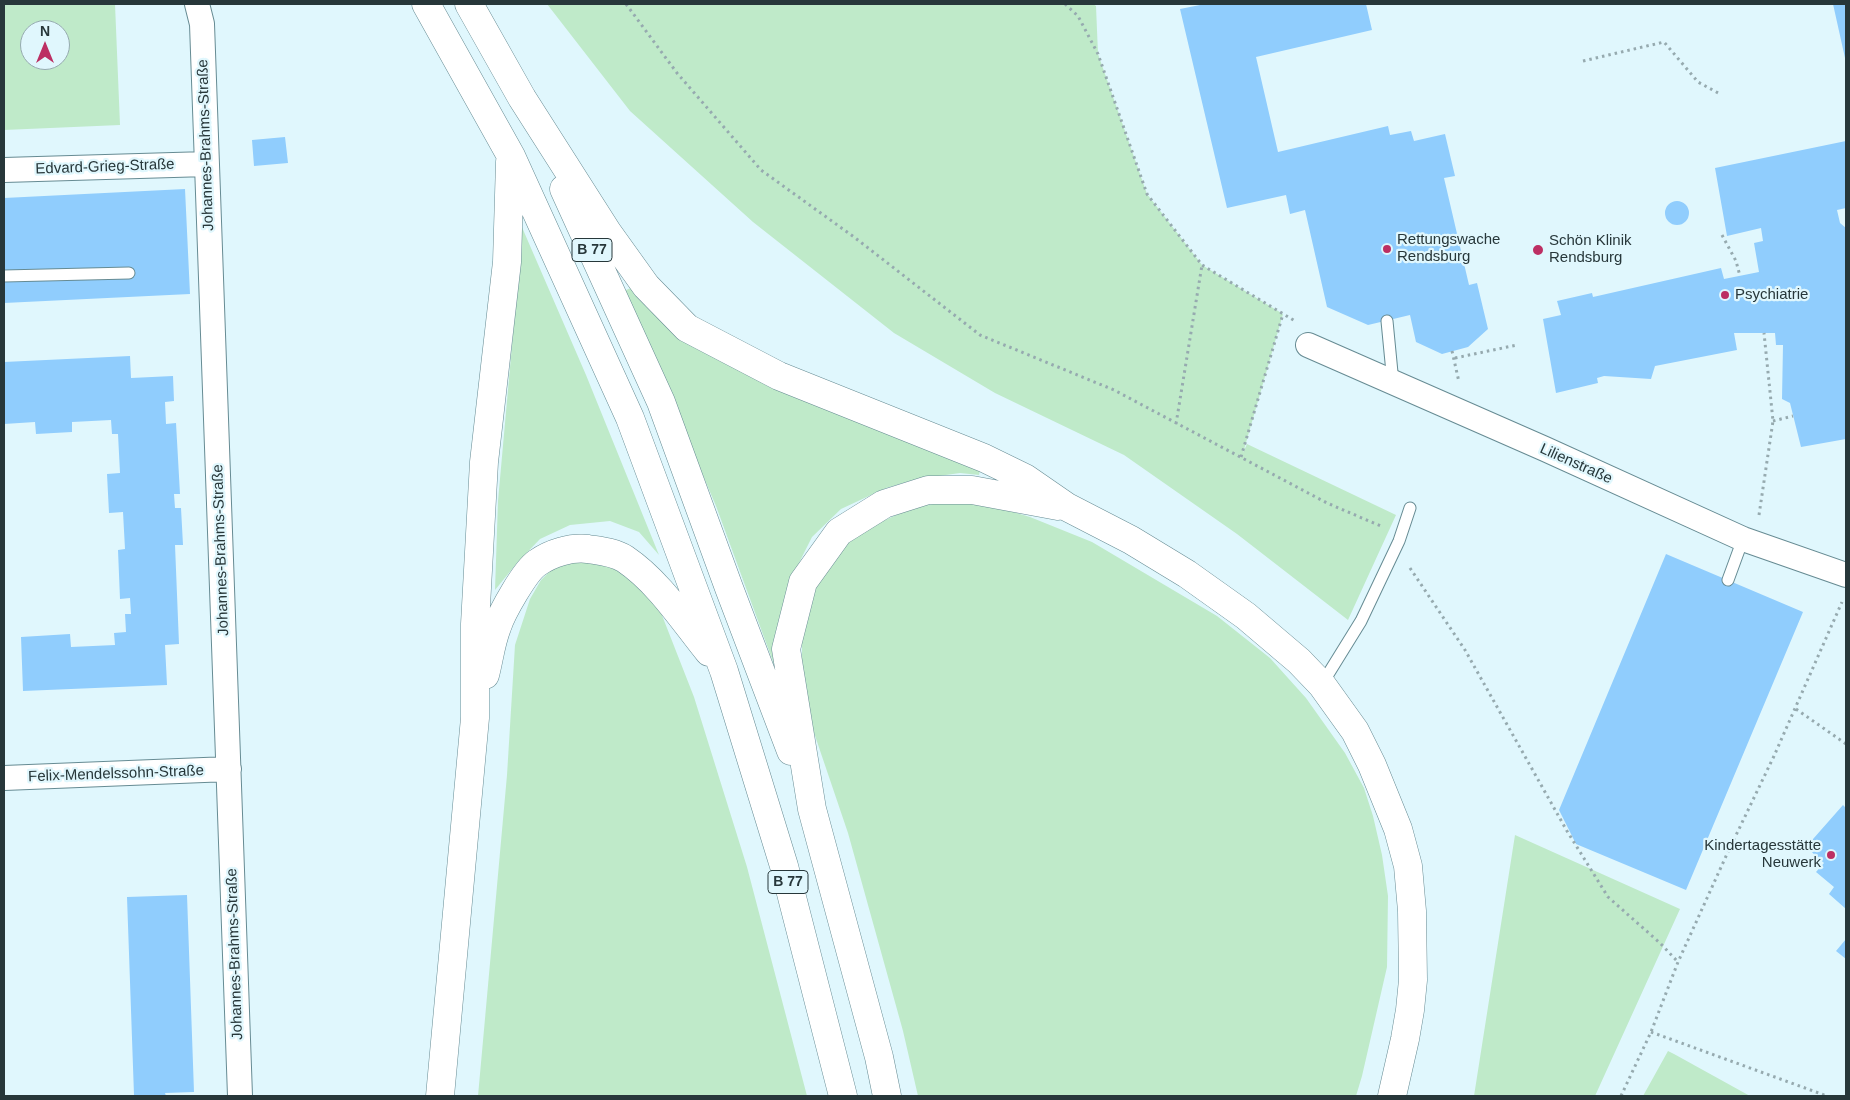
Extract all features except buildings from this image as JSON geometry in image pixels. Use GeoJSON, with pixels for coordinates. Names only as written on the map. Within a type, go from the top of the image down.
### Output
{"type":"FeatureCollection","features":[{"type":"Feature","properties":{"kind":"highway","name":"B 77"},"geometry":{"type":"LineString","coordinates":[[426,4],[511,156],[630,418],[724,671],[784,866],[843,1096]]}},
{"type":"Feature","properties":{"kind":"highway","name":"B 77"},"geometry":{"type":"LineString","coordinates":[[470,4],[522,98],[661,402],[812,809],[879,1057],[887,1096]]}},
{"type":"Feature","properties":{"kind":"highway"},"geometry":{"type":"LineString","coordinates":[[522,98],[608,233],[646,286],[687,328],[779,376],[984,458],[1025,478],[1067,507],[1131,540],[1187,574],[1246,616],[1299,661],[1322,684],[1355,731],[1372,765],[1398,829],[1408,866],[1412,911],[1413,980],[1407,1029],[1392,1096]]}},
{"type":"Feature","properties":{"kind":"highway"},"geometry":{"type":"LineString","coordinates":[[440,1096],[476,718],[475,624],[484,472],[507,262],[511,156]]}},
{"type":"Feature","properties":{"kind":"highway"},"geometry":{"type":"LineString","coordinates":[[812,809],[786,649],[803,582],[839,532],[884,504],[928,490],[972,490],[1067,507]]}},
{"type":"Feature","properties":{"kind":"highway"},"geometry":{"type":"LineString","coordinates":[[476,718],[497,626],[512,595],[536,563],[560,552],[582,549],[603,551],[623,557],[642,572],[662,593],[724,671]]}},
{"type":"Feature","properties":{"kind":"street","name":"Johannes-Brahms-Straße"},"geometry":{"type":"LineString","coordinates":[[197,4],[202,24],[240,1096]]}},
{"type":"Feature","properties":{"kind":"street","name":"Edvard-Grieg-Straße"},"geometry":{"type":"LineString","coordinates":[[4,170],[207,164]]}},
{"type":"Feature","properties":{"kind":"street","name":"Lilienstraße"},"geometry":{"type":"LineString","coordinates":[[1308,345],[1545,449],[1845,586]]}},
{"type":"Feature","properties":{"kind":"street","name":"Felix-Mendelssohn-Straße"},"geometry":{"type":"LineString","coordinates":[[4,778],[229,769]]}},
{"type":"Feature","properties":{"kind":"lane"},"geometry":{"type":"LineString","coordinates":[[4,276],[129,273]]}},
{"type":"Feature","properties":{"kind":"lane"},"geometry":{"type":"LineString","coordinates":[[1387,321],[1393,383]]}},
{"type":"Feature","properties":{"kind":"lane"},"geometry":{"type":"LineString","coordinates":[[1322,684],[1361,622],[1399,541],[1410,508]]}},
{"type":"Feature","properties":{"kind":"lane"},"geometry":{"type":"LineString","coordinates":[[1728,580],[1749,541]]}},
{"type":"Feature","properties":{"kind":"path"},"geometry":{"type":"LineString","coordinates":[[626,4],[676,73],[762,170],[854,237],[980,336],[1114,390],[1327,503],[1380,524],[1399,541],[1405,561],[1465,650],[1566,831],[1608,897],[1660,943],[1678,962]]}},
{"type":"Feature","properties":{"kind":"path"},"geometry":{"type":"LineString","coordinates":[[1066,4],[1078,16],[1098,54],[1147,194],[1202,264],[1295,322],[1308,345]]}},
{"type":"Feature","properties":{"kind":"path"},"geometry":{"type":"LineString","coordinates":[[1583,61],[1664,42],[1698,82],[1720,94]]}},
{"type":"Feature","properties":{"kind":"path"},"geometry":{"type":"LineString","coordinates":[[1722,235],[1736,261],[1740,276]]}},
{"type":"Feature","properties":{"kind":"path"},"geometry":{"type":"LineString","coordinates":[[1176,424],[1202,264]]}},
{"type":"Feature","properties":{"kind":"path"},"geometry":{"type":"LineString","coordinates":[[1241,457],[1282,314]]}},
{"type":"Feature","properties":{"kind":"path"},"geometry":{"type":"LineString","coordinates":[[1749,541],[1773,421],[1764,334]]}},
{"type":"Feature","properties":{"kind":"path"},"geometry":{"type":"LineString","coordinates":[[1455,358],[1517,345]]}},
{"type":"Feature","properties":{"kind":"path"},"geometry":{"type":"LineString","coordinates":[[1773,421],[1793,416]]}},
{"type":"Feature","properties":{"kind":"path"},"geometry":{"type":"LineString","coordinates":[[1621,1096],[1651,1032],[1678,962],[1796,708],[1845,586]]}},
{"type":"Feature","properties":{"kind":"path"},"geometry":{"type":"LineString","coordinates":[[1796,708],[1846,744]]}},
{"type":"Feature","properties":{"kind":"path"},"geometry":{"type":"LineString","coordinates":[[1651,1032],[1827,1096]]}},
{"type":"Feature","properties":{"kind":"green space"},"geometry":{"type":"Polygon","coordinates":[[[4,4],[115,4],[120,125],[4,130],[4,4]]]}},
{"type":"Feature","properties":{"kind":"green space"},"geometry":{"type":"Polygon","coordinates":[[[547,4],[1093,4],[1096,6],[1098,54],[1147,194],[1202,265],[1283,314],[1243,453],[1247,444],[1396,515],[1348,620],[1237,534],[1124,455],[995,393],[894,333],[753,222],[630,111],[547,4]]]}},
{"type":"Feature","properties":{"kind":"green space"},"geometry":{"type":"Polygon","coordinates":[[[521,225],[586,375],[659,555],[639,532],[610,521],[570,525],[540,539],[495,590],[498,501],[521,225]]]}},
{"type":"Feature","properties":{"kind":"green space"},"geometry":{"type":"Polygon","coordinates":[[[635,286],[981,466],[979,475],[960,473],[917,479],[886,488],[841,509],[812,537],[792,577],[776,670],[716,506],[624,291],[635,286]]]}},
{"type":"Feature","properties":{"kind":"green space"},"geometry":{"type":"Polygon","coordinates":[[[959,500],[990,505],[1030,517],[1092,542],[1217,616],[1270,658],[1306,698],[1345,753],[1364,788],[1373,816],[1382,855],[1388,896],[1387,967],[1356,1096],[918,1096],[903,1031],[848,833],[810,721],[802,670],[802,631],[814,588],[833,555],[861,531],[914,507],[959,500]]]}},
{"type":"Feature","properties":{"kind":"green space"},"geometry":{"type":"Polygon","coordinates":[[[576,560],[610,561],[656,600],[694,697],[747,867],[807,1096],[478,1096],[507,775],[515,645],[530,599],[541,580],[554,567],[576,560]]]}},
{"type":"Feature","properties":{"kind":"green space"},"geometry":{"type":"Polygon","coordinates":[[[1515,835],[1680,909],[1595,1096],[1474,1096],[1515,835]]]}},
{"type":"Feature","properties":{"kind":"green space"},"geometry":{"type":"Polygon","coordinates":[[[1668,1051],[1674,1054],[1750,1096],[1643,1096],[1668,1051]]]}},
{"type":"Feature","properties":{"kind":"place","name":"Rettungswache Rendsburg"},"geometry":{"type":"Point","coordinates":[1387,249]}},
{"type":"Feature","properties":{"kind":"place","name":"Schön Klinik Rendsburg"},"geometry":{"type":"Point","coordinates":[1538,250]}},
{"type":"Feature","properties":{"kind":"place","name":"Psychiatrie"},"geometry":{"type":"Point","coordinates":[1725,295]}},
{"type":"Feature","properties":{"kind":"place","name":"Kindertagesstätte Neuwerk"},"geometry":{"type":"Point","coordinates":[1831,855]}}]}
